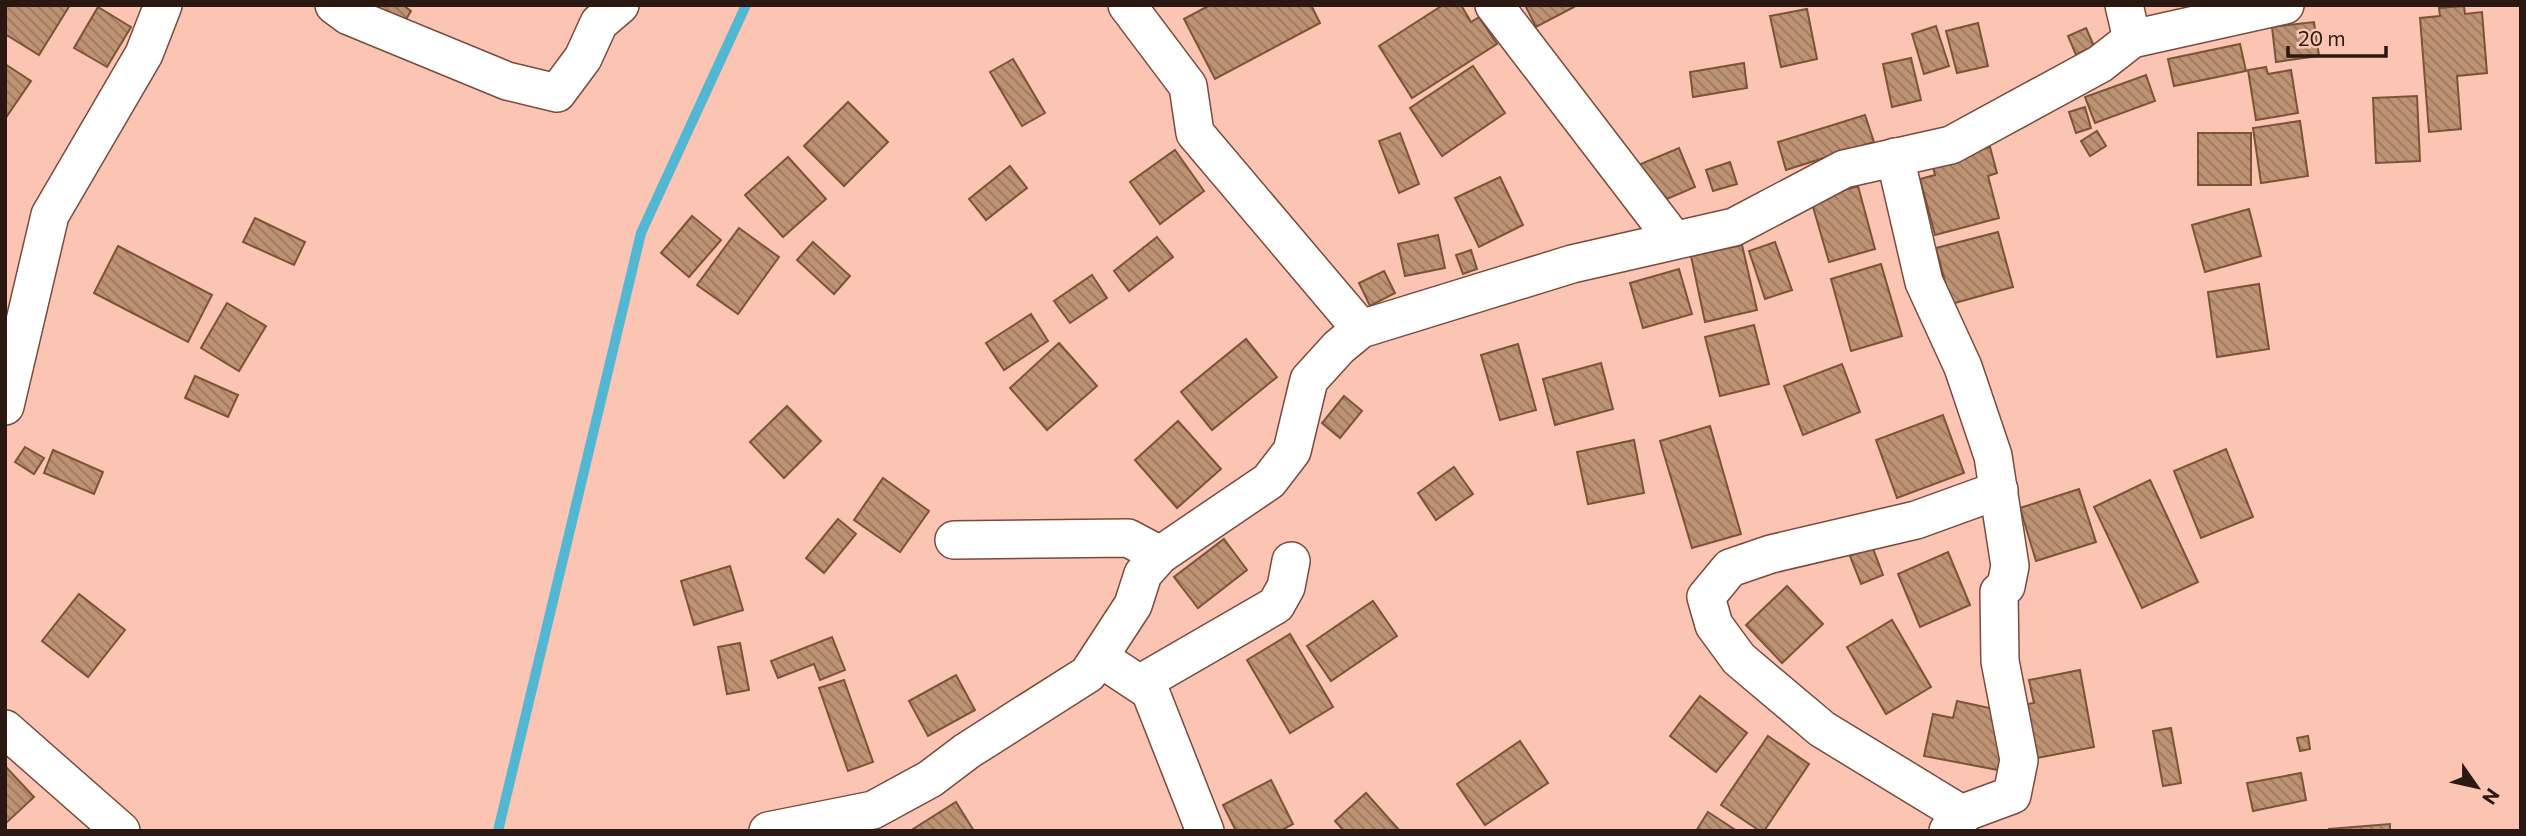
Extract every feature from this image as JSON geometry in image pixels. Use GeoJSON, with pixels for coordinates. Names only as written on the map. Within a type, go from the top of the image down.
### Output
{"type":"FeatureCollection","features":[{"type":"Feature","properties":{"kind":"street"},"geometry":{"type":"LineString","coordinates":[[5,406],[50,215],[144,54],[163,5]]}},
{"type":"Feature","properties":{"kind":"street"},"geometry":{"type":"LineString","coordinates":[[334,5],[349,16],[507,81],[557,93],[583,58],[599,23],[620,5]]}},
{"type":"Feature","properties":{"kind":"street"},"geometry":{"type":"LineString","coordinates":[[1127,5],[1188,86],[1195,133],[1362,329]]}},
{"type":"Feature","properties":{"kind":"street"},"geometry":{"type":"LineString","coordinates":[[1494,5],[1674,240]]}},
{"type":"Feature","properties":{"kind":"street"},"geometry":{"type":"LineString","coordinates":[[768,831],[877,820],[967,751],[1088,674],[1133,605],[1143,574],[1160,555],[1269,481],[1292,451],[1309,380],[1339,346],[1362,329],[1572,264],[1734,227],[1844,169],[1951,145],[2100,64],[2128,22],[2285,5]]}},
{"type":"Feature","properties":{"kind":"street"},"geometry":{"type":"LineString","coordinates":[[1895,158],[1924,282],[1963,367],[1993,456],[1999,490],[2010,566],[2006,586],[1999,592],[2000,662],[2019,760],[2012,795],[1956,823],[1822,729],[1739,659],[1714,625],[1706,597],[1730,568],[1771,554],[1916,520],[1999,490]]}},
{"type":"Feature","properties":{"kind":"street"},"geometry":{"type":"LineString","coordinates":[[954,540],[1128,538],[1160,555]]}},
{"type":"Feature","properties":{"kind":"street"},"geometry":{"type":"LineString","coordinates":[[1141,683],[1276,605],[1286,587],[1292,561]]}},
{"type":"Feature","properties":{"kind":"street"},"geometry":{"type":"LineString","coordinates":[[1100,658],[1150,691],[1205,831]]}},
{"type":"Feature","properties":{"kind":"street"},"geometry":{"type":"LineString","coordinates":[[5,729],[121,831]]}},
{"type":"Feature","properties":{"kind":"building"},"geometry":{"type":"Polygon","coordinates":[[[5,5],[70,5],[39,55],[5,34],[5,5]]]}},
{"type":"Feature","properties":{"kind":"building"},"geometry":{"type":"Polygon","coordinates":[[[370,5],[403,5],[411,11],[402,26],[370,5]]]}},
{"type":"Feature","properties":{"kind":"building"},"geometry":{"type":"Polygon","coordinates":[[[1210,5],[1311,5],[1320,23],[1215,79],[1184,19],[1210,5]]]}},
{"type":"Feature","properties":{"kind":"building"},"geometry":{"type":"Polygon","coordinates":[[[1443,5],[1461,5],[1471,22],[1479,17],[1497,44],[1412,98],[1379,46],[1443,5]]]}},
{"type":"Feature","properties":{"kind":"building"},"geometry":{"type":"Polygon","coordinates":[[[1525,5],[1573,5],[1574,7],[1536,27],[1525,5]]]}},
{"type":"Feature","properties":{"kind":"building"},"geometry":{"type":"Polygon","coordinates":[[[2464,6],[2465,14],[2482,12],[2487,73],[2457,76],[2461,129],[2429,132],[2420,18],[2440,16],[2439,8],[2464,6]]]}},
{"type":"Feature","properties":{"kind":"building"},"geometry":{"type":"Polygon","coordinates":[[[98,7],[131,27],[107,67],[74,48],[98,7]]]}},
{"type":"Feature","properties":{"kind":"building"},"geometry":{"type":"Polygon","coordinates":[[[1807,9],[1817,59],[1781,67],[1770,16],[1807,9]]]}},
{"type":"Feature","properties":{"kind":"building"},"geometry":{"type":"Polygon","coordinates":[[[2314,22],[2319,56],[2276,62],[2272,27],[2314,22]]]}},
{"type":"Feature","properties":{"kind":"building"},"geometry":{"type":"Polygon","coordinates":[[[1978,23],[1988,66],[1957,73],[1946,31],[1978,23]]]}},
{"type":"Feature","properties":{"kind":"building"},"geometry":{"type":"Polygon","coordinates":[[[1936,26],[1949,66],[1924,74],[1912,34],[1936,26]]]}},
{"type":"Feature","properties":{"kind":"building"},"geometry":{"type":"Polygon","coordinates":[[[2086,28],[2094,46],[2076,55],[2068,36],[2086,28]]]}},
{"type":"Feature","properties":{"kind":"building"},"geometry":{"type":"Polygon","coordinates":[[[2240,44],[2246,71],[2174,86],[2168,59],[2240,44]]]}},
{"type":"Feature","properties":{"kind":"building"},"geometry":{"type":"Polygon","coordinates":[[[1911,58],[1921,100],[1892,107],[1883,64],[1911,58]]]}},
{"type":"Feature","properties":{"kind":"building"},"geometry":{"type":"Polygon","coordinates":[[[1013,59],[1045,113],[1022,126],[990,72],[1013,59]]]}},
{"type":"Feature","properties":{"kind":"building"},"geometry":{"type":"Polygon","coordinates":[[[1744,63],[1747,88],[1693,97],[1690,72],[1744,63]]]}},
{"type":"Feature","properties":{"kind":"building"},"geometry":{"type":"Polygon","coordinates":[[[5,64],[31,81],[5,119],[5,64]]]}},
{"type":"Feature","properties":{"kind":"building"},"geometry":{"type":"Polygon","coordinates":[[[1473,66],[1505,113],[1442,156],[1410,108],[1473,66]]]}},
{"type":"Feature","properties":{"kind":"building"},"geometry":{"type":"Polygon","coordinates":[[[2266,67],[2268,74],[2291,70],[2298,113],[2256,120],[2248,70],[2266,67]]]}},
{"type":"Feature","properties":{"kind":"building"},"geometry":{"type":"Polygon","coordinates":[[[2146,75],[2155,101],[2095,123],[2085,97],[2146,75]]]}},
{"type":"Feature","properties":{"kind":"building"},"geometry":{"type":"Polygon","coordinates":[[[2417,96],[2420,161],[2376,163],[2373,98],[2417,96]]]}},
{"type":"Feature","properties":{"kind":"building"},"geometry":{"type":"Polygon","coordinates":[[[848,102],[888,142],[844,186],[804,146],[848,102]]]}},
{"type":"Feature","properties":{"kind":"building"},"geometry":{"type":"Polygon","coordinates":[[[2085,107],[2091,128],[2076,133],[2069,112],[2085,107]]]}},
{"type":"Feature","properties":{"kind":"building"},"geometry":{"type":"Polygon","coordinates":[[[1865,115],[1874,142],[1786,170],[1778,142],[1865,115]]]}},
{"type":"Feature","properties":{"kind":"building"},"geometry":{"type":"Polygon","coordinates":[[[2300,121],[2308,176],[2261,183],[2253,128],[2300,121]]]}},
{"type":"Feature","properties":{"kind":"building"},"geometry":{"type":"Polygon","coordinates":[[[2097,131],[2106,146],[2090,156],[2081,141],[2097,131]]]}},
{"type":"Feature","properties":{"kind":"building"},"geometry":{"type":"Polygon","coordinates":[[[1400,133],[1419,184],[1399,193],[1379,141],[1400,133]]]}},
{"type":"Feature","properties":{"kind":"building"},"geometry":{"type":"Polygon","coordinates":[[[2198,133],[2251,133],[2251,185],[2198,185],[2198,133]]]}},
{"type":"Feature","properties":{"kind":"building"},"geometry":{"type":"Polygon","coordinates":[[[1990,147],[1997,173],[1988,176],[1999,218],[1935,235],[1920,179],[1935,175],[1932,163],[1990,147]]]}},
{"type":"Feature","properties":{"kind":"building"},"geometry":{"type":"Polygon","coordinates":[[[1679,148],[1695,187],[1653,205],[1636,166],[1679,148]]]}},
{"type":"Feature","properties":{"kind":"building"},"geometry":{"type":"Polygon","coordinates":[[[1175,150],[1204,191],[1160,224],[1130,182],[1175,150]]]}},
{"type":"Feature","properties":{"kind":"building"},"geometry":{"type":"Polygon","coordinates":[[[788,157],[826,199],[783,237],[745,195],[788,157]]]}},
{"type":"Feature","properties":{"kind":"building"},"geometry":{"type":"Polygon","coordinates":[[[1730,162],[1737,184],[1713,191],[1706,170],[1730,162]]]}},
{"type":"Feature","properties":{"kind":"building"},"geometry":{"type":"Polygon","coordinates":[[[1010,166],[1027,188],[986,220],[969,199],[1010,166]]]}},
{"type":"Feature","properties":{"kind":"building"},"geometry":{"type":"Polygon","coordinates":[[[1500,177],[1523,225],[1479,247],[1455,198],[1500,177]]]}},
{"type":"Feature","properties":{"kind":"building"},"geometry":{"type":"Polygon","coordinates":[[[1858,186],[1875,249],[1829,262],[1811,200],[1858,186]]]}},
{"type":"Feature","properties":{"kind":"building"},"geometry":{"type":"Polygon","coordinates":[[[2249,209],[2261,256],[2205,272],[2192,225],[2249,209]]]}},
{"type":"Feature","properties":{"kind":"building"},"geometry":{"type":"Polygon","coordinates":[[[692,216],[721,240],[689,277],[661,253],[692,216]]]}},
{"type":"Feature","properties":{"kind":"building"},"geometry":{"type":"Polygon","coordinates":[[[255,218],[305,242],[294,265],[243,242],[255,218]]]}},
{"type":"Feature","properties":{"kind":"building"},"geometry":{"type":"Polygon","coordinates":[[[739,228],[779,257],[738,314],[697,285],[739,228]]]}},
{"type":"Feature","properties":{"kind":"building"},"geometry":{"type":"Polygon","coordinates":[[[1998,232],[2013,287],[1951,304],[1936,248],[1998,232]]]}},
{"type":"Feature","properties":{"kind":"building"},"geometry":{"type":"Polygon","coordinates":[[[1438,235],[1445,268],[1405,276],[1398,244],[1438,235]]]}},
{"type":"Feature","properties":{"kind":"building"},"geometry":{"type":"Polygon","coordinates":[[[1157,237],[1173,257],[1129,291],[1114,271],[1157,237]]]}},
{"type":"Feature","properties":{"kind":"building"},"geometry":{"type":"Polygon","coordinates":[[[813,242],[850,276],[834,294],[797,260],[813,242]]]}},
{"type":"Feature","properties":{"kind":"building"},"geometry":{"type":"Polygon","coordinates":[[[1775,242],[1792,290],[1765,299],[1749,251],[1775,242]]]}},
{"type":"Feature","properties":{"kind":"building"},"geometry":{"type":"Polygon","coordinates":[[[1742,245],[1757,310],[1705,322],[1691,256],[1742,245]]]}},
{"type":"Feature","properties":{"kind":"building"},"geometry":{"type":"Polygon","coordinates":[[[118,246],[212,295],[188,342],[94,293],[118,246]]]}},
{"type":"Feature","properties":{"kind":"building"},"geometry":{"type":"Polygon","coordinates":[[[1471,250],[1477,269],[1463,274],[1456,255],[1471,250]]]}},
{"type":"Feature","properties":{"kind":"building"},"geometry":{"type":"Polygon","coordinates":[[[1881,264],[1902,336],[1851,351],[1831,279],[1881,264]]]}},
{"type":"Feature","properties":{"kind":"building"},"geometry":{"type":"Polygon","coordinates":[[[1679,269],[1692,314],[1643,328],[1630,283],[1679,269]]]}},
{"type":"Feature","properties":{"kind":"building"},"geometry":{"type":"Polygon","coordinates":[[[1384,271],[1395,293],[1370,306],[1359,283],[1384,271]]]}},
{"type":"Feature","properties":{"kind":"building"},"geometry":{"type":"Polygon","coordinates":[[[1092,275],[1107,298],[1070,323],[1054,301],[1092,275]]]}},
{"type":"Feature","properties":{"kind":"building"},"geometry":{"type":"Polygon","coordinates":[[[2259,284],[2269,349],[2217,357],[2208,292],[2259,284]]]}},
{"type":"Feature","properties":{"kind":"building"},"geometry":{"type":"Polygon","coordinates":[[[227,303],[266,326],[239,371],[201,348],[227,303]]]}},
{"type":"Feature","properties":{"kind":"building"},"geometry":{"type":"Polygon","coordinates":[[[1031,314],[1048,341],[1004,370],[986,343],[1031,314]]]}},
{"type":"Feature","properties":{"kind":"building"},"geometry":{"type":"Polygon","coordinates":[[[1754,325],[1769,384],[1720,396],[1705,337],[1754,325]]]}},
{"type":"Feature","properties":{"kind":"building"},"geometry":{"type":"Polygon","coordinates":[[[1246,339],[1277,377],[1212,430],[1181,392],[1246,339]]]}},
{"type":"Feature","properties":{"kind":"building"},"geometry":{"type":"Polygon","coordinates":[[[1059,343],[1097,386],[1047,430],[1010,388],[1059,343]]]}},
{"type":"Feature","properties":{"kind":"building"},"geometry":{"type":"Polygon","coordinates":[[[1518,344],[1536,410],[1500,420],[1481,355],[1518,344]]]}},
{"type":"Feature","properties":{"kind":"building"},"geometry":{"type":"Polygon","coordinates":[[[1601,363],[1613,409],[1555,425],[1543,379],[1601,363]]]}},
{"type":"Feature","properties":{"kind":"building"},"geometry":{"type":"Polygon","coordinates":[[[1842,364],[1860,412],[1803,435],[1784,386],[1842,364]]]}},
{"type":"Feature","properties":{"kind":"building"},"geometry":{"type":"Polygon","coordinates":[[[195,376],[238,395],[228,417],[185,398],[195,376]]]}},
{"type":"Feature","properties":{"kind":"building"},"geometry":{"type":"Polygon","coordinates":[[[1344,396],[1362,411],[1340,438],[1322,423],[1344,396]]]}},
{"type":"Feature","properties":{"kind":"building"},"geometry":{"type":"Polygon","coordinates":[[[787,406],[821,441],[784,478],[750,442],[787,406]]]}},
{"type":"Feature","properties":{"kind":"building"},"geometry":{"type":"Polygon","coordinates":[[[1943,415],[1964,473],[1897,498],[1876,440],[1943,415]]]}},
{"type":"Feature","properties":{"kind":"building"},"geometry":{"type":"Polygon","coordinates":[[[1178,421],[1221,469],[1177,508],[1135,460],[1178,421]]]}},
{"type":"Feature","properties":{"kind":"building"},"geometry":{"type":"Polygon","coordinates":[[[1710,426],[1741,534],[1692,548],[1660,441],[1710,426]]]}},
{"type":"Feature","properties":{"kind":"building"},"geometry":{"type":"Polygon","coordinates":[[[1634,440],[1644,493],[1588,504],[1577,452],[1634,440]]]}},
{"type":"Feature","properties":{"kind":"building"},"geometry":{"type":"Polygon","coordinates":[[[25,447],[44,458],[34,474],[15,462],[25,447]]]}},
{"type":"Feature","properties":{"kind":"building"},"geometry":{"type":"Polygon","coordinates":[[[2226,449],[2253,517],[2201,538],[2174,471],[2226,449]]]}},
{"type":"Feature","properties":{"kind":"building"},"geometry":{"type":"Polygon","coordinates":[[[53,450],[103,472],[94,494],[44,473],[53,450]]]}},
{"type":"Feature","properties":{"kind":"building"},"geometry":{"type":"Polygon","coordinates":[[[1454,467],[1473,494],[1436,520],[1418,493],[1454,467]]]}},
{"type":"Feature","properties":{"kind":"building"},"geometry":{"type":"Polygon","coordinates":[[[883,478],[929,511],[900,552],[854,520],[883,478]]]}},
{"type":"Feature","properties":{"kind":"building"},"geometry":{"type":"Polygon","coordinates":[[[2150,480],[2198,582],[2142,608],[2094,507],[2150,480]]]}},
{"type":"Feature","properties":{"kind":"building"},"geometry":{"type":"Polygon","coordinates":[[[2079,489],[2096,542],[2036,561],[2020,508],[2079,489]]]}},
{"type":"Feature","properties":{"kind":"building"},"geometry":{"type":"Polygon","coordinates":[[[838,519],[856,534],[824,573],[806,558],[838,519]]]}},
{"type":"Feature","properties":{"kind":"building"},"geometry":{"type":"Polygon","coordinates":[[[1224,539],[1247,570],[1198,608],[1174,577],[1224,539]]]}},
{"type":"Feature","properties":{"kind":"building"},"geometry":{"type":"Polygon","coordinates":[[[1872,546],[1883,575],[1861,584],[1850,556],[1872,546]]]}},
{"type":"Feature","properties":{"kind":"building"},"geometry":{"type":"Polygon","coordinates":[[[1948,552],[1970,605],[1920,627],[1898,574],[1948,552]]]}},
{"type":"Feature","properties":{"kind":"building"},"geometry":{"type":"Polygon","coordinates":[[[730,566],[743,610],[694,625],[681,581],[730,566]]]}},
{"type":"Feature","properties":{"kind":"building"},"geometry":{"type":"Polygon","coordinates":[[[1787,586],[1823,624],[1782,663],[1746,625],[1787,586]]]}},
{"type":"Feature","properties":{"kind":"building"},"geometry":{"type":"Polygon","coordinates":[[[79,594],[125,630],[88,677],[42,641],[79,594]]]}},
{"type":"Feature","properties":{"kind":"building"},"geometry":{"type":"Polygon","coordinates":[[[1373,601],[1397,636],[1331,681],[1307,646],[1373,601]]]}},
{"type":"Feature","properties":{"kind":"building"},"geometry":{"type":"Polygon","coordinates":[[[1892,620],[1931,687],[1886,714],[1847,647],[1892,620]]]}},
{"type":"Feature","properties":{"kind":"building"},"geometry":{"type":"Polygon","coordinates":[[[1290,634],[1333,707],[1290,733],[1247,660],[1290,634]]]}},
{"type":"Feature","properties":{"kind":"building"},"geometry":{"type":"Polygon","coordinates":[[[832,637],[845,670],[820,680],[814,664],[778,678],[771,661],[832,637]]]}},
{"type":"Feature","properties":{"kind":"building"},"geometry":{"type":"Polygon","coordinates":[[[740,643],[749,690],[727,694],[718,647],[740,643]]]}},
{"type":"Feature","properties":{"kind":"building"},"geometry":{"type":"Polygon","coordinates":[[[2080,670],[2094,747],[2032,759],[2022,705],[2034,703],[2029,680],[2080,670]]]}},
{"type":"Feature","properties":{"kind":"building"},"geometry":{"type":"Polygon","coordinates":[[[956,675],[975,710],[928,736],[909,701],[956,675]]]}},
{"type":"Feature","properties":{"kind":"building"},"geometry":{"type":"Polygon","coordinates":[[[844,680],[873,762],[848,771],[819,688],[844,680]]]}},
{"type":"Feature","properties":{"kind":"building"},"geometry":{"type":"Polygon","coordinates":[[[1700,696],[1747,733],[1716,772],[1670,736],[1700,696]]]}},
{"type":"Feature","properties":{"kind":"building"},"geometry":{"type":"Polygon","coordinates":[[[1957,701],[1999,710],[2007,728],[1998,770],[1924,756],[1933,714],[1953,718],[1957,701]]]}},
{"type":"Feature","properties":{"kind":"building"},"geometry":{"type":"Polygon","coordinates":[[[2171,728],[2181,783],[2163,786],[2153,731],[2171,728]]]}},
{"type":"Feature","properties":{"kind":"building"},"geometry":{"type":"Polygon","coordinates":[[[1768,736],[1809,764],[1764,831],[1760,831],[1721,805],[1768,736]]]}},
{"type":"Feature","properties":{"kind":"building"},"geometry":{"type":"Polygon","coordinates":[[[2308,736],[2310,749],[2300,751],[2297,738],[2308,736]]]}},
{"type":"Feature","properties":{"kind":"building"},"geometry":{"type":"Polygon","coordinates":[[[1520,741],[1548,783],[1485,825],[1457,784],[1520,741]]]}},
{"type":"Feature","properties":{"kind":"building"},"geometry":{"type":"Polygon","coordinates":[[[5,766],[34,797],[5,824],[5,766]]]}},
{"type":"Feature","properties":{"kind":"building"},"geometry":{"type":"Polygon","coordinates":[[[2301,773],[2306,800],[2253,811],[2247,783],[2301,773]]]}},
{"type":"Feature","properties":{"kind":"building"},"geometry":{"type":"Polygon","coordinates":[[[1271,780],[1293,824],[1280,831],[1236,831],[1223,805],[1271,780]]]}},
{"type":"Feature","properties":{"kind":"building"},"geometry":{"type":"Polygon","coordinates":[[[1366,793],[1400,831],[1344,831],[1335,821],[1366,793]]]}},
{"type":"Feature","properties":{"kind":"building"},"geometry":{"type":"Polygon","coordinates":[[[956,802],[974,831],[910,831],[956,802]]]}},
{"type":"Feature","properties":{"kind":"building"},"geometry":{"type":"Polygon","coordinates":[[[1708,812],[1737,831],[1696,831],[1708,812]]]}},
{"type":"Feature","properties":{"kind":"building"},"geometry":{"type":"Polygon","coordinates":[[[2390,824],[2390,831],[2329,831],[2329,829],[2390,824]]]}},
{"type":"Feature","properties":{"kind":"waterway"},"geometry":{"type":"LineString","coordinates":[[498,831],[641,233],[746,5]]}}]}
